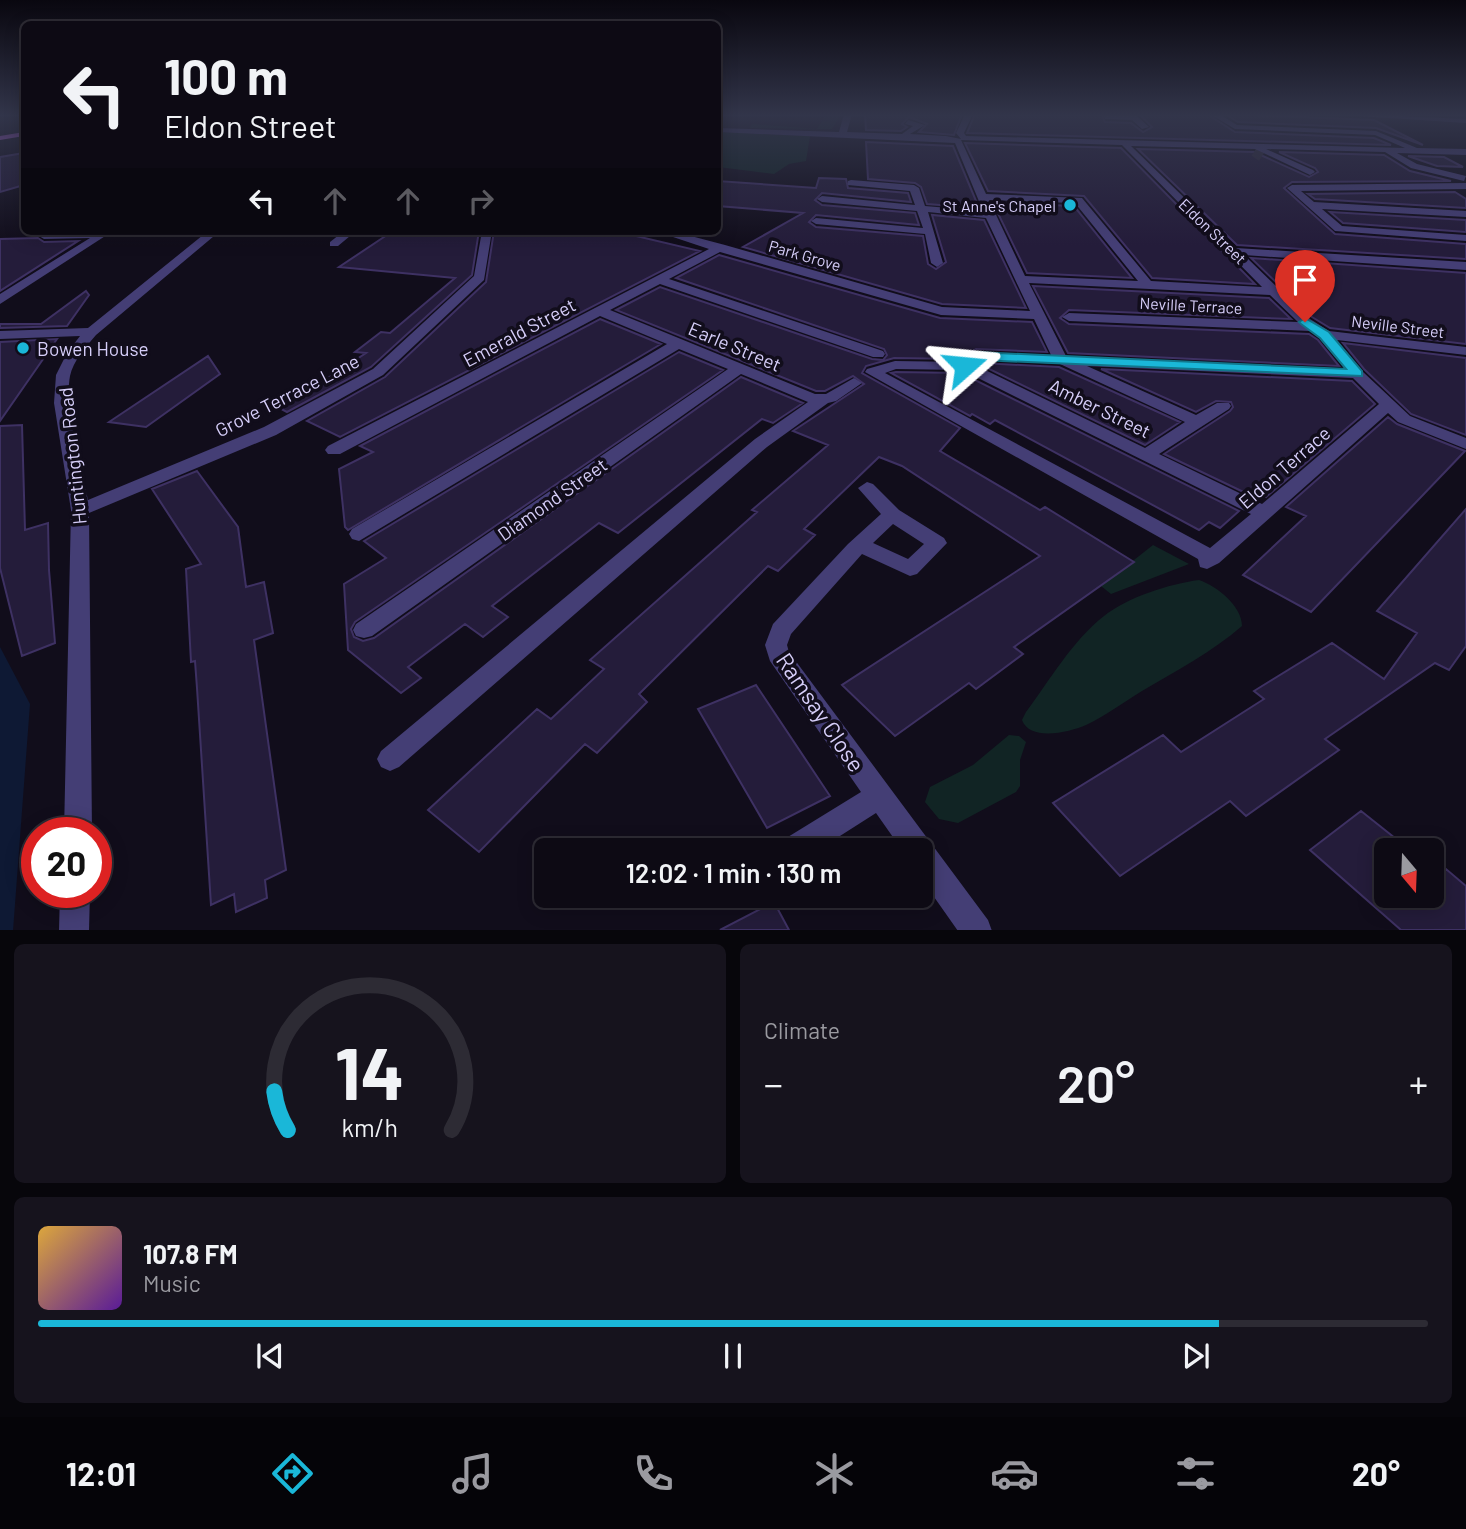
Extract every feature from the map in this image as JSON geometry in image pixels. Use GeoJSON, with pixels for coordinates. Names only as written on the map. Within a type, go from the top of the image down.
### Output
{"type":"FeatureCollection","features":[{"type":"Feature","properties":{"kind":"street"},"geometry":{"type":"LineString","coordinates":[[965,157],[1060,359],[1197,421]]}},
{"type":"Feature","properties":{"kind":"street","name":"Eldon Street"},"geometry":{"type":"LineString","coordinates":[[1139,157],[1318,331],[1404,419],[1466,444]]}},
{"type":"Feature","properties":{"kind":"street"},"geometry":{"type":"LineString","coordinates":[[1264,157],[1275,166]]}},
{"type":"Feature","properties":{"kind":"street"},"geometry":{"type":"LineString","coordinates":[[1271,157],[1294,163],[1310,172]]}},
{"type":"Feature","properties":{"kind":"street"},"geometry":{"type":"LineString","coordinates":[[1399,157],[1414,166],[1466,179]]}},
{"type":"Feature","properties":{"kind":"street"},"geometry":{"type":"LineString","coordinates":[[851,183],[914,188],[937,263]]}},
{"type":"Feature","properties":{"kind":"street"},"geometry":{"type":"LineString","coordinates":[[1466,186],[1292,188],[1339,229],[1466,238]]}},
{"type":"Feature","properties":{"kind":"street"},"geometry":{"type":"LineString","coordinates":[[982,197],[1078,200],[1147,284]]}},
{"type":"Feature","properties":{"kind":"street"},"geometry":{"type":"LineString","coordinates":[[822,200],[990,215]]}},
{"type":"Feature","properties":{"kind":"street"},"geometry":{"type":"LineString","coordinates":[[1312,205],[1466,214]]}},
{"type":"Feature","properties":{"kind":"street"},"geometry":{"type":"LineString","coordinates":[[816,221],[921,232],[929,230]]}},
{"type":"Feature","properties":{"kind":"street"},"geometry":{"type":"LineString","coordinates":[[44,236],[54,235]]}},
{"type":"Feature","properties":{"kind":"street"},"geometry":{"type":"LineString","coordinates":[[0,300],[101,235]]}},
{"type":"Feature","properties":{"kind":"street","name":"Huntington Road"},"geometry":{"type":"LineString","coordinates":[[78,817],[80,510],[62,403],[63,375],[74,353],[91,332],[210,235]]}},
{"type":"Feature","properties":{"kind":"street"},"geometry":{"type":"LineString","coordinates":[[334,244],[346,235]]}},
{"type":"Feature","properties":{"kind":"street","name":"Grove Terrace Lane"},"geometry":{"type":"LineString","coordinates":[[80,510],[270,431],[378,372],[480,277],[486,235]]}},
{"type":"Feature","properties":{"kind":"street","name":"Park Grove"},"geometry":{"type":"LineString","coordinates":[[675,235],[941,311],[1039,315]]}},
{"type":"Feature","properties":{"kind":"street","name":"Emerald Street"},"geometry":{"type":"LineString","coordinates":[[334,450],[721,247]]}},
{"type":"Feature","properties":{"kind":"street"},"geometry":{"type":"LineString","coordinates":[[1234,251],[1466,266]]}},
{"type":"Feature","properties":{"kind":"street"},"geometry":{"type":"LineString","coordinates":[[657,279],[878,354]]}},
{"type":"Feature","properties":{"kind":"street"},"geometry":{"type":"LineString","coordinates":[[1022,279],[1275,291]]}},
{"type":"Feature","properties":{"kind":"street","name":"Earle Street"},"geometry":{"type":"LineString","coordinates":[[600,311],[813,399],[822,400]]}},
{"type":"Feature","properties":{"kind":"street","name":"Neville Terrace"},"geometry":{"type":"LineString","coordinates":[[1069,317],[1318,331]]}},
{"type":"Feature","properties":{"kind":"street","name":"Neville Street"},"geometry":{"type":"LineString","coordinates":[[1318,331],[1466,351]]}},
{"type":"Feature","properties":{"kind":"street"},"geometry":{"type":"LineString","coordinates":[[0,335],[91,332]]}},
{"type":"Feature","properties":{"kind":"street"},"geometry":{"type":"LineString","coordinates":[[359,534],[678,343]]}},
{"type":"Feature","properties":{"kind":"street"},"geometry":{"type":"LineString","coordinates":[[965,366],[968,360],[976,356],[1357,373]]}},
{"type":"Feature","properties":{"kind":"street","name":"Amber Street"},"geometry":{"type":"LineString","coordinates":[[1209,560],[872,372],[895,365],[965,366],[1263,512]]}},
{"type":"Feature","properties":{"kind":"street","name":"Diamond Street"},"geometry":{"type":"LineString","coordinates":[[364,630],[740,368]]}},
{"type":"Feature","properties":{"kind":"street"},"geometry":{"type":"LineString","coordinates":[[390,758],[761,443],[822,400],[854,383]]}},
{"type":"Feature","properties":{"kind":"street","name":"Eldon Terrace"},"geometry":{"type":"LineString","coordinates":[[1209,560],[1390,404]]}},
{"type":"Feature","properties":{"kind":"street"},"geometry":{"type":"LineString","coordinates":[[1147,454],[1223,406]]}},
{"type":"Feature","properties":{"kind":"street"},"geometry":{"type":"LineString","coordinates":[[859,545],[910,569],[937,543],[892,514],[867,488]]}},
{"type":"Feature","properties":{"kind":"street","name":"Ramsay Close"},"geometry":{"type":"LineString","coordinates":[[892,514],[859,545],[781,630],[776,645],[778,655],[910,838]]}},
{"type":"Feature","properties":{"kind":"street"},"geometry":{"type":"LineString","coordinates":[[812,838],[879,796]]}},
{"type":"Feature","properties":{"kind":"street","name":"Ramsay Close"},"geometry":{"type":"LineString","coordinates":[[933,869],[977,930]]}},
{"type":"Feature","properties":{"kind":"street"},"geometry":{"type":"LineString","coordinates":[[74,930],[75,908]]}},
{"type":"Feature","properties":{"kind":"green space"},"geometry":{"type":"Polygon","coordinates":[[[721,157],[807,157],[806,161],[789,164],[774,174],[721,167],[721,157]]]}},
{"type":"Feature","properties":{"kind":"green space"},"geometry":{"type":"Polygon","coordinates":[[[1153,545],[1189,564],[1111,594],[1101,586],[1153,545]]]}},
{"type":"Feature","properties":{"kind":"green space"},"geometry":{"type":"Polygon","coordinates":[[[1199,580],[1213,587],[1233,604],[1242,626],[1194,661],[1086,725],[1051,733],[1033,731],[1026,727],[1022,720],[1026,712],[1092,626],[1114,609],[1149,592],[1199,580]]]}},
{"type":"Feature","properties":{"kind":"green space"},"geometry":{"type":"Polygon","coordinates":[[[1009,735],[1019,736],[1026,742],[1020,760],[1020,786],[1016,792],[958,823],[939,819],[925,802],[930,787],[973,765],[1009,735]]]}},
{"type":"Feature","properties":{"kind":"water"},"geometry":{"type":"Polygon","coordinates":[[[0,647],[30,704],[13,930],[0,930],[0,647]]]}},
{"type":"Feature","properties":{"kind":"building"},"geometry":{"type":"Polygon","coordinates":[[[0,157],[21,157],[21,186],[0,192],[0,157]]]}},
{"type":"Feature","properties":{"kind":"building"},"geometry":{"type":"Polygon","coordinates":[[[867,157],[958,157],[979,208],[927,204],[921,187],[915,183],[868,179],[867,157]]]}},
{"type":"Feature","properties":{"kind":"building"},"geometry":{"type":"Polygon","coordinates":[[[972,157],[1130,157],[1255,284],[1152,278],[1084,196],[988,191],[972,157]]]}},
{"type":"Feature","properties":{"kind":"building"},"geometry":{"type":"Polygon","coordinates":[[[1147,157],[1266,157],[1309,177],[1318,172],[1315,168],[1291,157],[1388,157],[1410,171],[1451,181],[1292,182],[1284,188],[1335,234],[1466,244],[1466,259],[1237,245],[1147,157]]]}},
{"type":"Feature","properties":{"kind":"building"},"geometry":{"type":"Polygon","coordinates":[[[1412,157],[1445,157],[1463,167],[1437,166],[1412,157]]]}},
{"type":"Feature","properties":{"kind":"building"},"geometry":{"type":"Polygon","coordinates":[[[819,178],[846,179],[848,188],[908,193],[911,202],[822,193],[815,200],[822,205],[915,213],[919,225],[816,215],[809,222],[816,227],[923,236],[928,264],[936,269],[946,262],[932,215],[984,220],[1026,308],[942,304],[743,247],[803,213],[721,206],[721,181],[816,188],[819,178]]]}},
{"type":"Feature","properties":{"kind":"building"},"geometry":{"type":"Polygon","coordinates":[[[1455,192],[1466,199],[1466,208],[1315,199],[1308,194],[1455,192]]]}},
{"type":"Feature","properties":{"kind":"building"},"geometry":{"type":"Polygon","coordinates":[[[993,203],[1074,206],[1132,278],[1027,273],[993,203]]]}},
{"type":"Feature","properties":{"kind":"building"},"geometry":{"type":"Polygon","coordinates":[[[1330,212],[1466,220],[1466,232],[1343,223],[1330,212]]]}},
{"type":"Feature","properties":{"kind":"building"},"geometry":{"type":"Polygon","coordinates":[[[387,235],[478,235],[472,275],[371,367],[287,412],[281,409],[366,353],[355,352],[381,332],[390,333],[455,278],[339,267],[387,235]]]}},
{"type":"Feature","properties":{"kind":"building"},"geometry":{"type":"Polygon","coordinates":[[[493,235],[632,235],[700,251],[340,437],[307,421],[385,377],[486,282],[493,235]]]}},
{"type":"Feature","properties":{"kind":"building"},"geometry":{"type":"Polygon","coordinates":[[[38,238],[44,242],[78,241],[0,291],[0,239],[38,238]]]}},
{"type":"Feature","properties":{"kind":"building"},"geometry":{"type":"Polygon","coordinates":[[[719,255],[940,318],[1032,322],[1047,352],[976,349],[960,359],[894,358],[866,366],[862,373],[960,428],[940,451],[1040,510],[1045,507],[1134,562],[1014,647],[1023,654],[976,689],[969,683],[895,736],[842,685],[1040,556],[902,466],[879,457],[804,529],[815,535],[778,571],[768,566],[639,694],[647,702],[597,753],[585,744],[479,852],[428,810],[537,709],[551,719],[604,669],[590,660],[757,512],[752,510],[828,445],[793,431],[864,384],[853,376],[825,391],[816,391],[616,310],[660,287],[872,359],[883,360],[887,355],[884,349],[676,278],[719,255]]]}},
{"type":"Feature","properties":{"kind":"building"},"geometry":{"type":"Polygon","coordinates":[[[1251,258],[1466,273],[1466,344],[1330,328],[1312,317],[1251,258]]]}},
{"type":"Feature","properties":{"kind":"building"},"geometry":{"type":"Polygon","coordinates":[[[1033,286],[1269,298],[1291,319],[1069,310],[1060,318],[1069,324],[1309,334],[1318,340],[1339,366],[1068,353],[1033,286]]]}},
{"type":"Feature","properties":{"kind":"building"},"geometry":{"type":"Polygon","coordinates":[[[86,291],[89,295],[67,326],[0,328],[0,324],[41,324],[86,291]]]}},
{"type":"Feature","properties":{"kind":"building"},"geometry":{"type":"Polygon","coordinates":[[[600,319],[661,344],[348,530],[345,527],[339,469],[373,452],[360,446],[600,319]]]}},
{"type":"Feature","properties":{"kind":"building"},"geometry":{"type":"Polygon","coordinates":[[[57,339],[39,365],[0,421],[0,342],[57,339]]]}},
{"type":"Feature","properties":{"kind":"building"},"geometry":{"type":"Polygon","coordinates":[[[1343,343],[1466,358],[1466,435],[1411,414],[1364,369],[1343,343]]]}},
{"type":"Feature","properties":{"kind":"building"},"geometry":{"type":"Polygon","coordinates":[[[679,352],[723,370],[355,622],[351,629],[354,637],[363,641],[374,638],[741,377],[803,403],[773,423],[762,419],[618,533],[599,523],[492,606],[508,617],[483,637],[465,624],[408,667],[421,678],[401,693],[348,650],[344,584],[386,558],[364,541],[679,352]]]}},
{"type":"Feature","properties":{"kind":"building"},"geometry":{"type":"Polygon","coordinates":[[[208,356],[220,374],[146,427],[109,422],[208,356]]]}},
{"type":"Feature","properties":{"kind":"building"},"geometry":{"type":"Polygon","coordinates":[[[979,364],[1059,367],[1180,422],[1145,445],[979,364]]]}},
{"type":"Feature","properties":{"kind":"building"},"geometry":{"type":"Polygon","coordinates":[[[1101,369],[1352,381],[1375,404],[1266,497],[1259,494],[1254,497],[1164,454],[1230,411],[1233,407],[1231,402],[1216,401],[1196,412],[1101,369]]]}},
{"type":"Feature","properties":{"kind":"building"},"geometry":{"type":"Polygon","coordinates":[[[891,373],[961,373],[1239,511],[1220,528],[1209,522],[1199,530],[995,420],[990,424],[972,414],[970,416],[891,373]]]}},
{"type":"Feature","properties":{"kind":"building"},"geometry":{"type":"Polygon","coordinates":[[[1388,417],[1397,424],[1465,451],[1311,612],[1243,575],[1306,516],[1286,507],[1388,417]]]}},
{"type":"Feature","properties":{"kind":"building"},"geometry":{"type":"Polygon","coordinates":[[[22,425],[25,530],[48,523],[55,643],[22,656],[0,568],[0,426],[22,425]]]}},
{"type":"Feature","properties":{"kind":"building"},"geometry":{"type":"Polygon","coordinates":[[[197,471],[238,527],[246,587],[264,582],[273,633],[254,640],[286,870],[265,880],[267,898],[236,912],[234,894],[211,905],[195,661],[191,662],[186,569],[201,564],[152,489],[197,471]]]}},
{"type":"Feature","properties":{"kind":"building"},"geometry":{"type":"Polygon","coordinates":[[[1466,509],[1466,646],[1449,670],[1435,663],[1325,739],[1339,750],[1246,816],[1230,801],[1120,876],[1053,803],[1163,735],[1181,752],[1264,699],[1254,691],[1332,643],[1384,679],[1417,633],[1377,611],[1466,509]]]}},
{"type":"Feature","properties":{"kind":"building"},"geometry":{"type":"Polygon","coordinates":[[[756,685],[830,796],[767,828],[698,709],[756,685]]]}},
{"type":"Feature","properties":{"kind":"building"},"geometry":{"type":"Polygon","coordinates":[[[1361,811],[1395,838],[1374,838],[1374,906],[1310,850],[1361,811]]]}},
{"type":"Feature","properties":{"kind":"building"},"geometry":{"type":"Polygon","coordinates":[[[1446,869],[1466,886],[1466,930],[1401,930],[1376,908],[1444,908],[1446,869]]]}},
{"type":"Feature","properties":{"kind":"building"},"geometry":{"type":"Polygon","coordinates":[[[762,908],[777,908],[789,930],[720,930],[762,908]]]}},
{"type":"Feature","properties":{"kind":"place","name":"St Anne's Chapel"},"geometry":{"type":"Point","coordinates":[1070,205]}},
{"type":"Feature","properties":{"kind":"place","name":"Bowen House"},"geometry":{"type":"Point","coordinates":[23,348]}},
{"type":"Feature","properties":{"kind":"route"},"geometry":{"type":"LineString","coordinates":[[965,366],[968,360],[976,356],[1357,373],[1325,335],[1305,322]]}}]}
